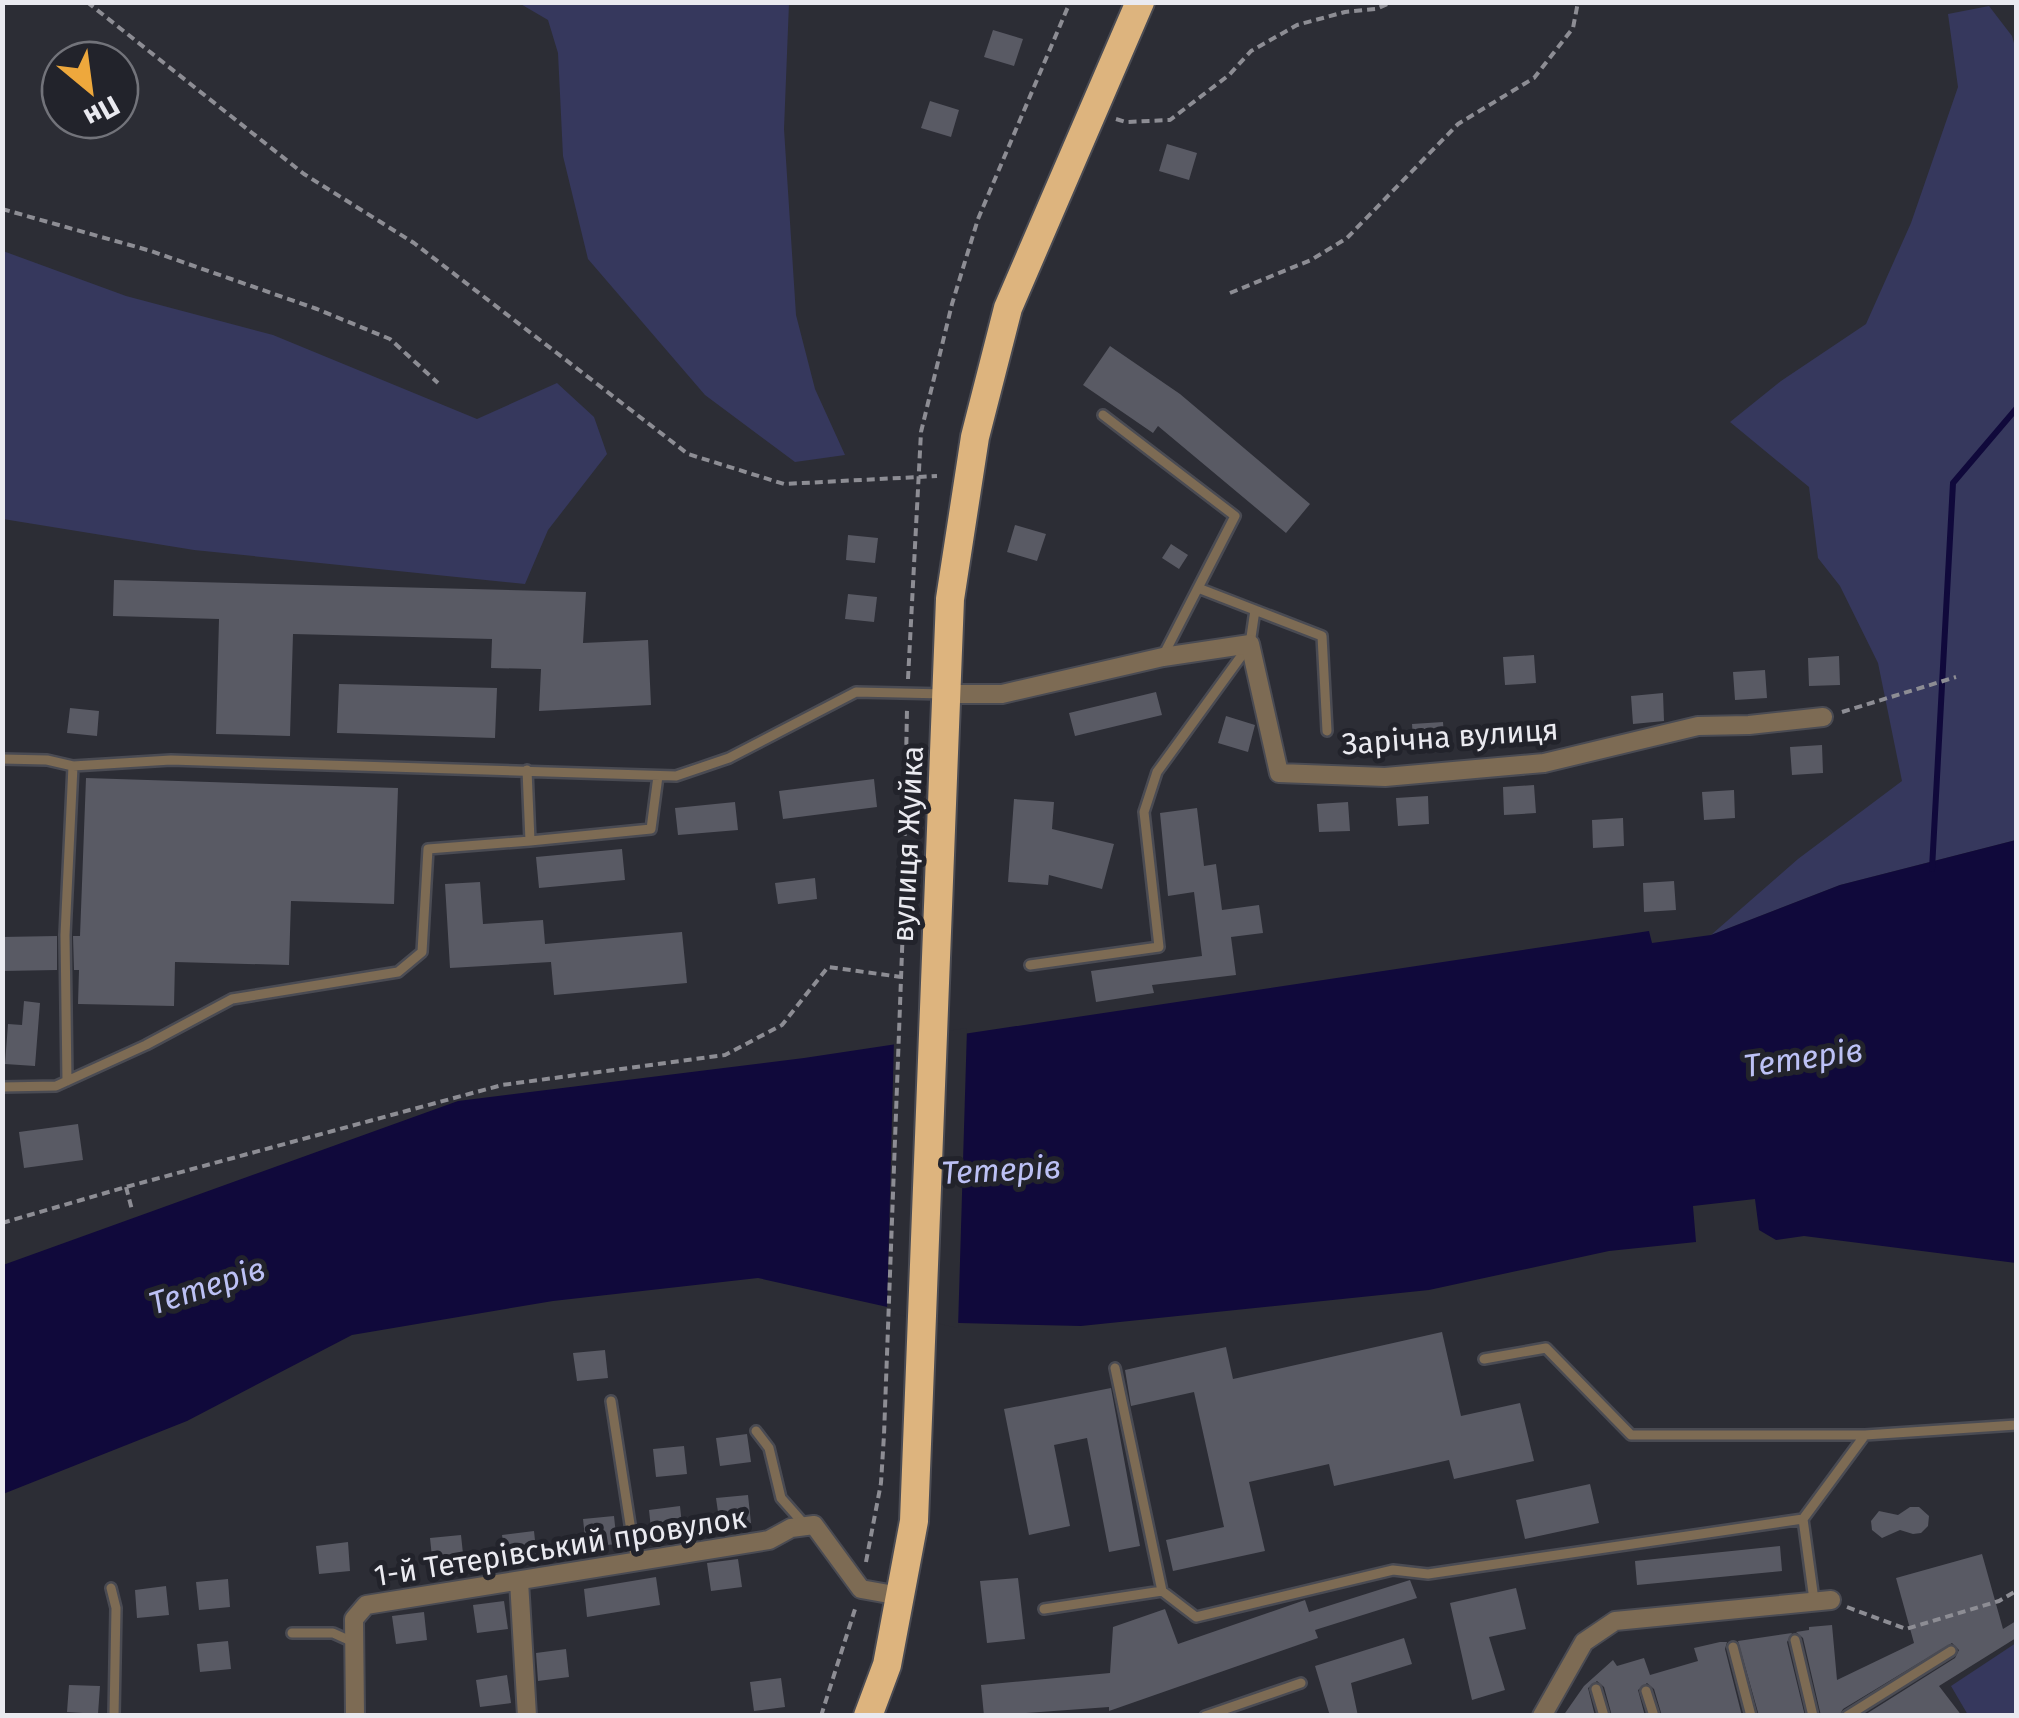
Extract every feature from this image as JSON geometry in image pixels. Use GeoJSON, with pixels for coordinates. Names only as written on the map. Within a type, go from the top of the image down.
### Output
{"type":"FeatureCollection","features":[{"type":"Feature","properties":{"kind":"highway","name":"вулиця Жуйка"},"geometry":{"type":"LineString","coordinates":[[868,1716],[887,1665],[914,1521],[950,599],[980,418],[1008,308],[1140,2]]}},
{"type":"Feature","properties":{"kind":"street"},"geometry":{"type":"LineString","coordinates":[[947,694],[1002,694],[1163,656],[1250,644]]}},
{"type":"Feature","properties":{"kind":"street","name":"Зарічна вулиця"},"geometry":{"type":"LineString","coordinates":[[1250,644],[1279,773],[1385,776],[1544,763],[1698,726],[1823,718]]}},
{"type":"Feature","properties":{"kind":"street"},"geometry":{"type":"LineString","coordinates":[[806,1526],[814,1524],[860,1589],[900,1596]]}},
{"type":"Feature","properties":{"kind":"street","name":"1-й Тетерівський провулок"},"geometry":{"type":"LineString","coordinates":[[353,1642],[354,1619],[366,1605],[770,1540],[790,1528],[806,1526]]}},
{"type":"Feature","properties":{"kind":"street"},"geometry":{"type":"LineString","coordinates":[[519,1581],[526,1716]]}},
{"type":"Feature","properties":{"kind":"street"},"geometry":{"type":"LineString","coordinates":[[1542,1716],[1584,1642],[1615,1621],[1823,1602]]}},
{"type":"Feature","properties":{"kind":"street"},"geometry":{"type":"LineString","coordinates":[[353,1642],[355,1716]]}},
{"type":"Feature","properties":{"kind":"lane"},"geometry":{"type":"LineString","coordinates":[[1104,415],[1235,516],[1163,656]]}},
{"type":"Feature","properties":{"kind":"lane"},"geometry":{"type":"LineString","coordinates":[[1198,588],[1322,636],[1328,731]]}},
{"type":"Feature","properties":{"kind":"lane"},"geometry":{"type":"LineString","coordinates":[[1030,964],[1159,947],[1144,812],[1157,772],[1250,644],[1255,610]]}},
{"type":"Feature","properties":{"kind":"lane"},"geometry":{"type":"LineString","coordinates":[[2,759],[47,760],[73,766],[172,760],[676,776],[729,758],[856,692],[947,694]]}},
{"type":"Feature","properties":{"kind":"lane"},"geometry":{"type":"LineString","coordinates":[[67,1081],[64,935],[73,766]]}},
{"type":"Feature","properties":{"kind":"lane"},"geometry":{"type":"LineString","coordinates":[[527,770],[530,841]]}},
{"type":"Feature","properties":{"kind":"lane"},"geometry":{"type":"LineString","coordinates":[[2,1088],[56,1086],[146,1045],[232,998],[398,972],[422,952],[428,849],[651,829],[658,776]]}},
{"type":"Feature","properties":{"kind":"lane"},"geometry":{"type":"LineString","coordinates":[[1484,1359],[1546,1348],[1631,1435],[1864,1435],[2016,1424]]}},
{"type":"Feature","properties":{"kind":"lane"},"geometry":{"type":"LineString","coordinates":[[1115,1368],[1162,1591],[1196,1617],[1393,1570],[1428,1574],[1802,1519],[1864,1435]]}},
{"type":"Feature","properties":{"kind":"lane"},"geometry":{"type":"LineString","coordinates":[[611,1400],[636,1562]]}},
{"type":"Feature","properties":{"kind":"lane"},"geometry":{"type":"LineString","coordinates":[[756,1431],[769,1448],[782,1498],[806,1526]]}},
{"type":"Feature","properties":{"kind":"lane"},"geometry":{"type":"LineString","coordinates":[[1802,1519],[1823,1602]]}},
{"type":"Feature","properties":{"kind":"lane"},"geometry":{"type":"LineString","coordinates":[[110,1588],[116,1608],[114,1716]]}},
{"type":"Feature","properties":{"kind":"lane"},"geometry":{"type":"LineString","coordinates":[[1044,1609],[1162,1591]]}},
{"type":"Feature","properties":{"kind":"lane"},"geometry":{"type":"LineString","coordinates":[[292,1633],[333,1633],[353,1642]]}},
{"type":"Feature","properties":{"kind":"lane"},"geometry":{"type":"LineString","coordinates":[[1795,1640],[1813,1716]]}},
{"type":"Feature","properties":{"kind":"lane"},"geometry":{"type":"LineString","coordinates":[[1734,1647],[1750,1716]]}},
{"type":"Feature","properties":{"kind":"lane"},"geometry":{"type":"LineString","coordinates":[[1846,1716],[1951,1650]]}},
{"type":"Feature","properties":{"kind":"lane"},"geometry":{"type":"LineString","coordinates":[[1205,1716],[1301,1682]]}},
{"type":"Feature","properties":{"kind":"lane"},"geometry":{"type":"LineString","coordinates":[[1596,1689],[1604,1716]]}},
{"type":"Feature","properties":{"kind":"lane"},"geometry":{"type":"LineString","coordinates":[[1646,1691],[1654,1716]]}},
{"type":"Feature","properties":{"kind":"path"},"geometry":{"type":"LineString","coordinates":[[87,2],[304,174],[414,243],[688,454],[784,484],[936,476]]}},
{"type":"Feature","properties":{"kind":"path"},"geometry":{"type":"LineString","coordinates":[[1092,111],[1126,122],[1170,120],[1230,75],[1251,51],[1296,25],[1345,12],[1376,9],[1392,2]]}},
{"type":"Feature","properties":{"kind":"path"},"geometry":{"type":"LineString","coordinates":[[1230,293],[1311,260],[1347,238],[1458,124],[1534,78],[1573,28],[1578,2]]}},
{"type":"Feature","properties":{"kind":"path"},"geometry":{"type":"LineString","coordinates":[[2,209],[151,251],[390,338],[438,384]]}},
{"type":"Feature","properties":{"kind":"path"},"geometry":{"type":"LineString","coordinates":[[1823,718],[1956,677]]}},
{"type":"Feature","properties":{"kind":"path"},"geometry":{"type":"LineString","coordinates":[[884,1435],[903,924]]}},
{"type":"Feature","properties":{"kind":"path"},"geometry":{"type":"LineString","coordinates":[[2,1224],[502,1085],[725,1055],[782,1025],[828,966],[901,977]]}},
{"type":"Feature","properties":{"kind":"path"},"geometry":{"type":"LineString","coordinates":[[126,1187],[132,1210]]}},
{"type":"Feature","properties":{"kind":"path"},"geometry":{"type":"LineString","coordinates":[[1823,1602],[1906,1629],[1998,1602],[2016,1590]]}},
{"type":"Feature","properties":{"kind":"shaded area"},"geometry":{"type":"Polygon","coordinates":[[[519,3],[789,3],[784,129],[796,315],[815,389],[845,455],[795,462],[705,395],[588,259],[563,156],[558,53],[548,20],[519,3]]]}},
{"type":"Feature","properties":{"kind":"shaded area"},"geometry":{"type":"Polygon","coordinates":[[[1989,6],[2012,36],[2016,50],[2016,840],[1840,885],[1711,935],[1798,859],[1902,781],[1878,663],[1840,586],[1818,558],[1809,487],[1730,422],[1781,381],[1866,324],[1911,223],[1958,87],[1948,14],[1989,6]]]}},
{"type":"Feature","properties":{"kind":"shaded area"},"geometry":{"type":"Polygon","coordinates":[[[3,251],[126,296],[273,335],[477,419],[557,383],[594,417],[607,454],[548,530],[525,584],[194,550],[3,519],[3,251]]]}},
{"type":"Feature","properties":{"kind":"shaded area"},"geometry":{"type":"Polygon","coordinates":[[[2016,1643],[2016,1715],[1968,1715],[1951,1686],[2016,1643]]]}},
{"type":"Feature","properties":{"kind":"water","name":"Тетерів"},"geometry":{"type":"Polygon","coordinates":[[[2016,840],[2016,1263],[1804,1236],[1776,1240],[1759,1230],[1755,1199],[1693,1206],[1696,1242],[1609,1251],[1429,1290],[1081,1326],[959,1323],[758,1278],[553,1301],[352,1335],[187,1421],[3,1494],[3,1265],[458,1101],[804,1058],[1649,931],[1652,943],[1711,935],[1840,885],[2016,840]]]}},
{"type":"Feature","properties":{"kind":"pier"},"geometry":{"type":"Polygon","coordinates":[[[967,1028],[958,1328],[887,1312],[894,1039],[967,1028]]]}},
{"type":"Feature","properties":{"kind":"building"},"geometry":{"type":"Polygon","coordinates":[[[993,30],[1023,39],[1014,66],[984,57],[993,30]]]}},
{"type":"Feature","properties":{"kind":"building"},"geometry":{"type":"Polygon","coordinates":[[[930,101],[959,110],[951,137],[921,128],[930,101]]]}},
{"type":"Feature","properties":{"kind":"building"},"geometry":{"type":"Polygon","coordinates":[[[1167,144],[1197,153],[1189,180],[1159,171],[1167,144]]]}},
{"type":"Feature","properties":{"kind":"building"},"geometry":{"type":"Polygon","coordinates":[[[1110,346],[1180,394],[1310,504],[1286,533],[1158,426],[1153,433],[1083,385],[1110,346]]]}},
{"type":"Feature","properties":{"kind":"building"},"geometry":{"type":"Polygon","coordinates":[[[1015,525],[1046,534],[1037,561],[1007,552],[1015,525]]]}},
{"type":"Feature","properties":{"kind":"building"},"geometry":{"type":"Polygon","coordinates":[[[848,535],[878,538],[875,563],[846,560],[848,535]]]}},
{"type":"Feature","properties":{"kind":"building"},"geometry":{"type":"Polygon","coordinates":[[[1171,544],[1188,555],[1179,569],[1162,558],[1171,544]]]}},
{"type":"Feature","properties":{"kind":"building"},"geometry":{"type":"Polygon","coordinates":[[[114,580],[586,592],[583,643],[648,640],[651,705],[539,711],[541,669],[491,668],[492,639],[293,634],[290,736],[216,734],[219,619],[113,616],[114,580]]]}},
{"type":"Feature","properties":{"kind":"building"},"geometry":{"type":"Polygon","coordinates":[[[848,594],[877,597],[874,622],[845,619],[848,594]]]}},
{"type":"Feature","properties":{"kind":"building"},"geometry":{"type":"Polygon","coordinates":[[[1534,655],[1536,683],[1505,685],[1503,657],[1534,655]]]}},
{"type":"Feature","properties":{"kind":"building"},"geometry":{"type":"Polygon","coordinates":[[[1839,656],[1840,685],[1809,686],[1808,658],[1839,656]]]}},
{"type":"Feature","properties":{"kind":"building"},"geometry":{"type":"Polygon","coordinates":[[[1765,670],[1767,698],[1735,700],[1733,672],[1765,670]]]}},
{"type":"Feature","properties":{"kind":"building"},"geometry":{"type":"Polygon","coordinates":[[[339,684],[497,688],[495,738],[337,733],[339,684]]]}},
{"type":"Feature","properties":{"kind":"building"},"geometry":{"type":"Polygon","coordinates":[[[1156,692],[1162,715],[1075,736],[1069,713],[1156,692]]]}},
{"type":"Feature","properties":{"kind":"building"},"geometry":{"type":"Polygon","coordinates":[[[1663,693],[1664,721],[1633,724],[1631,696],[1663,693]]]}},
{"type":"Feature","properties":{"kind":"building"},"geometry":{"type":"Polygon","coordinates":[[[70,708],[99,711],[97,736],[67,733],[70,708]]]}},
{"type":"Feature","properties":{"kind":"building"},"geometry":{"type":"Polygon","coordinates":[[[1226,716],[1255,725],[1248,752],[1218,743],[1226,716]]]}},
{"type":"Feature","properties":{"kind":"building"},"geometry":{"type":"Polygon","coordinates":[[[1443,722],[1445,750],[1414,752],[1412,724],[1443,722]]]}},
{"type":"Feature","properties":{"kind":"building"},"geometry":{"type":"Polygon","coordinates":[[[1822,745],[1823,773],[1792,775],[1790,747],[1822,745]]]}},
{"type":"Feature","properties":{"kind":"building"},"geometry":{"type":"Polygon","coordinates":[[[86,778],[398,788],[394,904],[291,901],[289,965],[175,962],[174,1006],[78,1004],[79,970],[74,970],[73,936],[80,936],[86,778]]]}},
{"type":"Feature","properties":{"kind":"building"},"geometry":{"type":"Polygon","coordinates":[[[874,779],[877,807],[783,819],[779,791],[874,779]]]}},
{"type":"Feature","properties":{"kind":"building"},"geometry":{"type":"Polygon","coordinates":[[[1534,785],[1536,813],[1504,815],[1503,787],[1534,785]]]}},
{"type":"Feature","properties":{"kind":"building"},"geometry":{"type":"Polygon","coordinates":[[[1734,790],[1735,818],[1704,820],[1702,792],[1734,790]]]}},
{"type":"Feature","properties":{"kind":"building"},"geometry":{"type":"Polygon","coordinates":[[[1428,796],[1429,824],[1398,826],[1396,798],[1428,796]]]}},
{"type":"Feature","properties":{"kind":"building"},"geometry":{"type":"Polygon","coordinates":[[[1014,799],[1054,802],[1052,829],[1114,844],[1102,889],[1049,875],[1048,885],[1008,882],[1014,799]]]}},
{"type":"Feature","properties":{"kind":"building"},"geometry":{"type":"Polygon","coordinates":[[[735,802],[738,830],[678,835],[675,808],[735,802]]]}},
{"type":"Feature","properties":{"kind":"building"},"geometry":{"type":"Polygon","coordinates":[[[1348,802],[1350,831],[1319,832],[1317,804],[1348,802]]]}},
{"type":"Feature","properties":{"kind":"building"},"geometry":{"type":"Polygon","coordinates":[[[1197,808],[1204,866],[1216,864],[1222,910],[1259,905],[1263,933],[1231,937],[1236,975],[1152,985],[1154,993],[1096,1002],[1091,971],[1202,956],[1194,892],[1168,896],[1160,813],[1197,808]]]}},
{"type":"Feature","properties":{"kind":"building"},"geometry":{"type":"Polygon","coordinates":[[[1623,818],[1624,846],[1593,848],[1592,820],[1623,818]]]}},
{"type":"Feature","properties":{"kind":"building"},"geometry":{"type":"Polygon","coordinates":[[[622,849],[625,880],[539,888],[536,857],[622,849]]]}},
{"type":"Feature","properties":{"kind":"building"},"geometry":{"type":"Polygon","coordinates":[[[815,878],[817,899],[778,904],[775,883],[815,878]]]}},
{"type":"Feature","properties":{"kind":"building"},"geometry":{"type":"Polygon","coordinates":[[[1674,881],[1676,910],[1644,912],[1643,883],[1674,881]]]}},
{"type":"Feature","properties":{"kind":"building"},"geometry":{"type":"Polygon","coordinates":[[[480,882],[483,924],[543,920],[545,944],[682,932],[687,983],[554,995],[551,962],[450,968],[445,884],[480,882]]]}},
{"type":"Feature","properties":{"kind":"building"},"geometry":{"type":"Polygon","coordinates":[[[57,936],[57,970],[2,971],[2,937],[57,936]]]}},
{"type":"Feature","properties":{"kind":"building"},"geometry":{"type":"Polygon","coordinates":[[[24,1001],[40,1003],[35,1066],[5,1064],[8,1024],[22,1025],[24,1001]]]}},
{"type":"Feature","properties":{"kind":"building"},"geometry":{"type":"Polygon","coordinates":[[[78,1124],[83,1160],[24,1168],[19,1132],[78,1124]]]}},
{"type":"Feature","properties":{"kind":"building"},"geometry":{"type":"Polygon","coordinates":[[[1442,1332],[1461,1416],[1520,1403],[1534,1461],[1454,1479],[1449,1460],[1334,1486],[1329,1464],[1249,1482],[1265,1551],[1173,1571],[1166,1540],[1224,1527],[1194,1392],[1131,1406],[1125,1370],[1226,1347],[1233,1379],[1442,1332]]]}},
{"type":"Feature","properties":{"kind":"building"},"geometry":{"type":"Polygon","coordinates":[[[605,1350],[608,1378],[577,1381],[573,1353],[605,1350]]]}},
{"type":"Feature","properties":{"kind":"building"},"geometry":{"type":"Polygon","coordinates":[[[1111,1388],[1140,1546],[1109,1552],[1087,1438],[1054,1445],[1070,1526],[1029,1535],[1004,1409],[1111,1388]]]}},
{"type":"Feature","properties":{"kind":"building"},"geometry":{"type":"Polygon","coordinates":[[[747,1434],[751,1462],[720,1466],[716,1438],[747,1434]]]}},
{"type":"Feature","properties":{"kind":"building"},"geometry":{"type":"Polygon","coordinates":[[[684,1446],[687,1474],[656,1477],[653,1449],[684,1446]]]}},
{"type":"Feature","properties":{"kind":"building"},"geometry":{"type":"Polygon","coordinates":[[[1590,1484],[1599,1523],[1525,1539],[1516,1500],[1590,1484]]]}},
{"type":"Feature","properties":{"kind":"building"},"geometry":{"type":"Polygon","coordinates":[[[748,1495],[751,1523],[720,1526],[716,1498],[748,1495]]]}},
{"type":"Feature","properties":{"kind":"building"},"geometry":{"type":"Polygon","coordinates":[[[680,1506],[683,1534],[652,1538],[649,1510],[680,1506]]]}},
{"type":"Feature","properties":{"kind":"building"},"geometry":{"type":"Polygon","coordinates":[[[1910,1507],[1919,1507],[1929,1516],[1928,1526],[1921,1533],[1900,1530],[1882,1538],[1872,1530],[1871,1521],[1879,1511],[1898,1515],[1910,1507]]]}},
{"type":"Feature","properties":{"kind":"building"},"geometry":{"type":"Polygon","coordinates":[[[614,1516],[617,1544],[586,1547],[583,1519],[614,1516]]]}},
{"type":"Feature","properties":{"kind":"building"},"geometry":{"type":"Polygon","coordinates":[[[534,1531],[537,1559],[506,1563],[502,1535],[534,1531]]]}},
{"type":"Feature","properties":{"kind":"building"},"geometry":{"type":"Polygon","coordinates":[[[461,1535],[464,1563],[433,1567],[430,1538],[461,1535]]]}},
{"type":"Feature","properties":{"kind":"building"},"geometry":{"type":"Polygon","coordinates":[[[348,1542],[350,1571],[319,1574],[316,1546],[348,1542]]]}},
{"type":"Feature","properties":{"kind":"building"},"geometry":{"type":"Polygon","coordinates":[[[1780,1546],[1782,1571],[1637,1585],[1635,1561],[1780,1546]]]}},
{"type":"Feature","properties":{"kind":"building"},"geometry":{"type":"Polygon","coordinates":[[[1982,1554],[2003,1629],[2016,1621],[2016,1638],[1939,1686],[1962,1716],[1863,1716],[1955,1658],[1959,1650],[1952,1643],[1843,1709],[1839,1716],[1821,1716],[1803,1638],[1796,1632],[1832,1625],[1837,1680],[1914,1643],[1896,1578],[1982,1554]]]}},
{"type":"Feature","properties":{"kind":"building"},"geometry":{"type":"Polygon","coordinates":[[[738,1559],[742,1587],[711,1591],[707,1563],[738,1559]]]}},
{"type":"Feature","properties":{"kind":"building"},"geometry":{"type":"Polygon","coordinates":[[[656,1577],[660,1605],[587,1617],[584,1589],[656,1577]]]}},
{"type":"Feature","properties":{"kind":"building"},"geometry":{"type":"Polygon","coordinates":[[[1018,1578],[1025,1639],[987,1643],[980,1581],[1018,1578]]]}},
{"type":"Feature","properties":{"kind":"building"},"geometry":{"type":"Polygon","coordinates":[[[228,1579],[230,1607],[199,1610],[196,1582],[228,1579]]]}},
{"type":"Feature","properties":{"kind":"building"},"geometry":{"type":"Polygon","coordinates":[[[1410,1580],[1417,1598],[1315,1630],[1318,1638],[1109,1711],[1109,1707],[984,1716],[981,1685],[1110,1673],[1113,1627],[1165,1609],[1178,1644],[1305,1600],[1309,1612],[1410,1580]]]}},
{"type":"Feature","properties":{"kind":"building"},"geometry":{"type":"Polygon","coordinates":[[[166,1586],[169,1615],[137,1618],[135,1590],[166,1586]]]}},
{"type":"Feature","properties":{"kind":"building"},"geometry":{"type":"Polygon","coordinates":[[[1516,1588],[1526,1629],[1489,1637],[1505,1690],[1472,1700],[1450,1603],[1516,1588]]]}},
{"type":"Feature","properties":{"kind":"building"},"geometry":{"type":"Polygon","coordinates":[[[504,1601],[508,1629],[477,1633],[473,1605],[504,1601]]]}},
{"type":"Feature","properties":{"kind":"building"},"geometry":{"type":"Polygon","coordinates":[[[424,1612],[427,1640],[396,1644],[392,1616],[424,1612]]]}},
{"type":"Feature","properties":{"kind":"building"},"geometry":{"type":"Polygon","coordinates":[[[1792,1633],[1787,1642],[1805,1716],[1759,1716],[1738,1641],[1792,1633]]]}},
{"type":"Feature","properties":{"kind":"building"},"geometry":{"type":"Polygon","coordinates":[[[1404,1638],[1412,1664],[1351,1683],[1358,1716],[1330,1716],[1315,1666],[1404,1638]]]}},
{"type":"Feature","properties":{"kind":"building"},"geometry":{"type":"Polygon","coordinates":[[[228,1641],[231,1669],[200,1672],[197,1644],[228,1641]]]}},
{"type":"Feature","properties":{"kind":"building"},"geometry":{"type":"Polygon","coordinates":[[[1727,1642],[1725,1649],[1742,1716],[1662,1716],[1654,1689],[1647,1683],[1638,1690],[1645,1716],[1612,1716],[1604,1687],[1597,1681],[1588,1688],[1595,1716],[1563,1716],[1584,1686],[1613,1660],[1617,1666],[1644,1658],[1650,1675],[1698,1661],[1694,1648],[1727,1642]]]}},
{"type":"Feature","properties":{"kind":"building"},"geometry":{"type":"Polygon","coordinates":[[[566,1649],[569,1677],[538,1681],[536,1653],[566,1649]]]}},
{"type":"Feature","properties":{"kind":"building"},"geometry":{"type":"Polygon","coordinates":[[[507,1675],[511,1703],[480,1707],[476,1680],[507,1675]]]}},
{"type":"Feature","properties":{"kind":"building"},"geometry":{"type":"Polygon","coordinates":[[[781,1678],[785,1707],[754,1711],[750,1682],[781,1678]]]}},
{"type":"Feature","properties":{"kind":"building"},"geometry":{"type":"Polygon","coordinates":[[[69,1685],[100,1686],[98,1714],[67,1712],[69,1685]]]}},
{"type":"Feature","properties":{"kind":"waterway"},"geometry":{"type":"LineString","coordinates":[[1932,869],[1953,483],[2016,409]]}}]}
